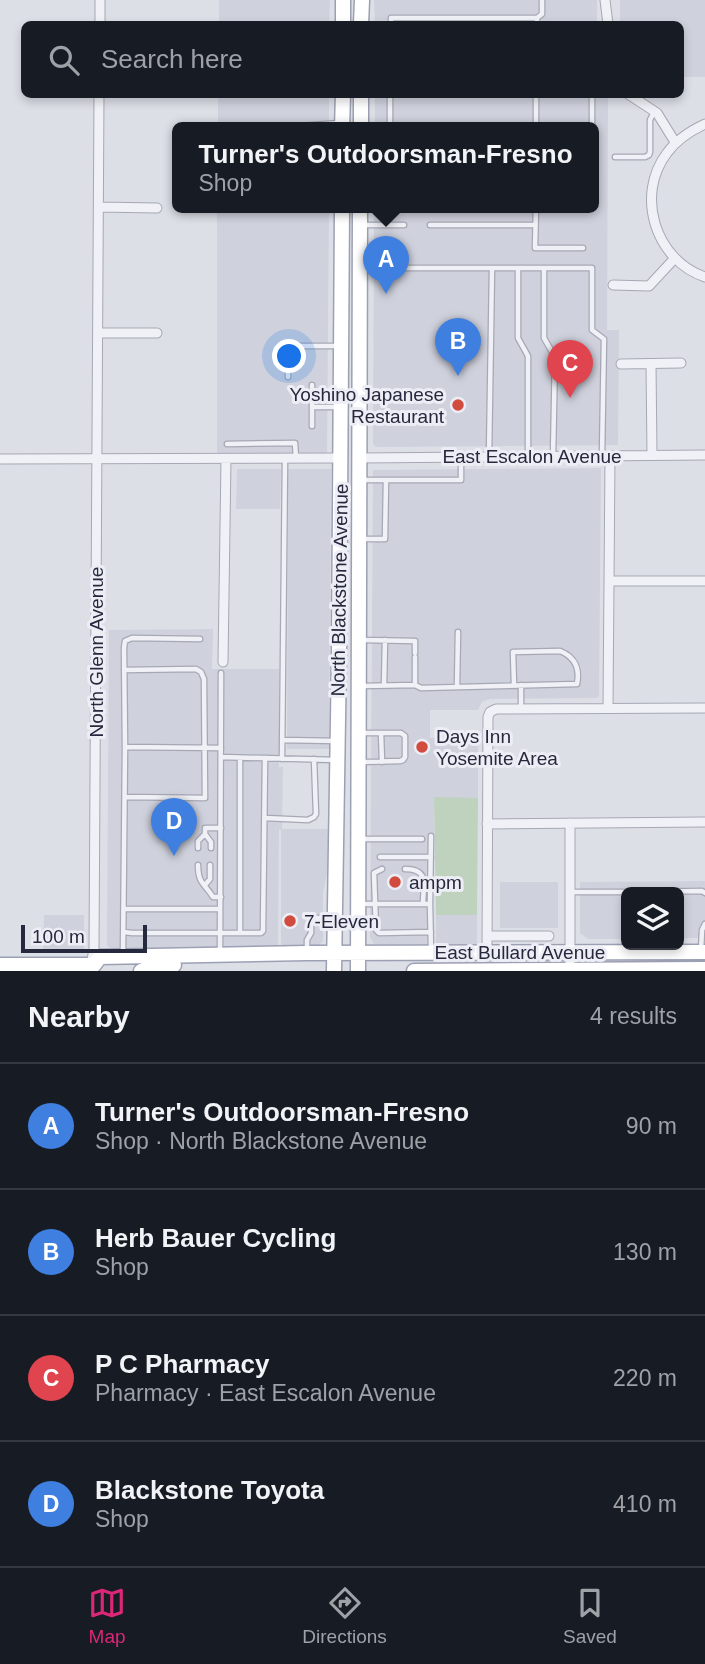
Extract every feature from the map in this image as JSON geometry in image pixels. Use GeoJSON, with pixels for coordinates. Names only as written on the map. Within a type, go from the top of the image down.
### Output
{"type":"FeatureCollection","features":[{"type":"Feature","properties":{"kind":"main road"},"geometry":{"type":"LineString","coordinates":[[343,0],[343,21]]}},
{"type":"Feature","properties":{"kind":"main road"},"geometry":{"type":"LineString","coordinates":[[361,21],[362,0]]}},
{"type":"Feature","properties":{"kind":"main road"},"geometry":{"type":"LineString","coordinates":[[342,122],[343,98]]}},
{"type":"Feature","properties":{"kind":"main road"},"geometry":{"type":"LineString","coordinates":[[361,98],[361,122]]}},
{"type":"Feature","properties":{"kind":"main road","name":"North Blackstone Avenue"},"geometry":{"type":"LineString","coordinates":[[334,971],[342,213]]}},
{"type":"Feature","properties":{"kind":"main road","name":"North Blackstone Avenue"},"geometry":{"type":"LineString","coordinates":[[358,971],[360,213]]}},
{"type":"Feature","properties":{"kind":"main road"},"geometry":{"type":"LineString","coordinates":[[341,407],[349,415],[350,449],[359,458]]}},
{"type":"Feature","properties":{"kind":"main road"},"geometry":{"type":"LineString","coordinates":[[341,458],[346,461],[350,471],[350,514],[358,538]]}},
{"type":"Feature","properties":{"kind":"main road","name":"East Bullard Avenue"},"geometry":{"type":"LineString","coordinates":[[93,968],[100,957],[621,950]]}},
{"type":"Feature","properties":{"kind":"main road","name":"East Bullard Avenue"},"geometry":{"type":"LineString","coordinates":[[661,950],[703,952]]}},
{"type":"Feature","properties":{"kind":"main road"},"geometry":{"type":"LineString","coordinates":[[141,971],[157,965],[208,963],[220,954]]}},
{"type":"Feature","properties":{"kind":"main road"},"geometry":{"type":"LineString","coordinates":[[0,965],[93,968]]}},
{"type":"Feature","properties":{"kind":"main road","name":"East Bullard Avenue"},"geometry":{"type":"LineString","coordinates":[[414,971],[699,970]]}},
{"type":"Feature","properties":{"kind":"street"},"geometry":{"type":"LineString","coordinates":[[100,0],[100,21]]}},
{"type":"Feature","properties":{"kind":"street"},"geometry":{"type":"LineString","coordinates":[[605,0],[608,21]]}},
{"type":"Feature","properties":{"kind":"street","name":"North Glenn Avenue"},"geometry":{"type":"LineString","coordinates":[[93,968],[99,98]]}},
{"type":"Feature","properties":{"kind":"street"},"geometry":{"type":"LineString","coordinates":[[634,98],[655,112],[676,142]]}},
{"type":"Feature","properties":{"kind":"street"},"geometry":{"type":"LineString","coordinates":[[705,124],[690,131],[665,155],[657,169],[651,200],[652,216],[664,246],[687,268],[705,277]]}},
{"type":"Feature","properties":{"kind":"street"},"geometry":{"type":"LineString","coordinates":[[99,208],[157,208]]}},
{"type":"Feature","properties":{"kind":"street"},"geometry":{"type":"LineString","coordinates":[[613,285],[649,286],[674,258]]}},
{"type":"Feature","properties":{"kind":"street"},"geometry":{"type":"LineString","coordinates":[[98,333],[157,333]]}},
{"type":"Feature","properties":{"kind":"street"},"geometry":{"type":"LineString","coordinates":[[621,364],[681,363]]}},
{"type":"Feature","properties":{"kind":"street"},"geometry":{"type":"LineString","coordinates":[[651,364],[652,455]]}},
{"type":"Feature","properties":{"kind":"street","name":"East Escalon Avenue"},"geometry":{"type":"LineString","coordinates":[[359,458],[705,455]]}},
{"type":"Feature","properties":{"kind":"street"},"geometry":{"type":"LineString","coordinates":[[606,456],[610,581],[608,708]]}},
{"type":"Feature","properties":{"kind":"street"},"geometry":{"type":"LineString","coordinates":[[0,459],[341,458]]}},
{"type":"Feature","properties":{"kind":"street"},"geometry":{"type":"LineString","coordinates":[[223,662],[226,459]]}},
{"type":"Feature","properties":{"kind":"street"},"geometry":{"type":"LineString","coordinates":[[610,581],[705,580]]}},
{"type":"Feature","properties":{"kind":"street"},"geometry":{"type":"LineString","coordinates":[[487,953],[490,712],[496,709],[705,708]]}},
{"type":"Feature","properties":{"kind":"street"},"geometry":{"type":"LineString","coordinates":[[487,824],[705,822]]}},
{"type":"Feature","properties":{"kind":"street"},"geometry":{"type":"LineString","coordinates":[[570,823],[570,971]]}},
{"type":"Feature","properties":{"kind":"street"},"geometry":{"type":"LineString","coordinates":[[487,936],[549,936]]}},
{"type":"Feature","properties":{"kind":"lane"},"geometry":{"type":"LineString","coordinates":[[391,21],[391,18],[514,21],[537,18],[542,14],[542,0]]}},
{"type":"Feature","properties":{"kind":"lane"},"geometry":{"type":"LineString","coordinates":[[390,98],[390,122]]}},
{"type":"Feature","properties":{"kind":"lane"},"geometry":{"type":"LineString","coordinates":[[536,98],[536,122]]}},
{"type":"Feature","properties":{"kind":"lane"},"geometry":{"type":"LineString","coordinates":[[592,98],[592,122]]}},
{"type":"Feature","properties":{"kind":"lane"},"geometry":{"type":"LineString","coordinates":[[615,157],[649,155],[650,120],[655,112]]}},
{"type":"Feature","properties":{"kind":"lane"},"geometry":{"type":"LineString","coordinates":[[536,213],[535,248],[583,248]]}},
{"type":"Feature","properties":{"kind":"lane"},"geometry":{"type":"LineString","coordinates":[[360,225],[404,225]]}},
{"type":"Feature","properties":{"kind":"lane"},"geometry":{"type":"LineString","coordinates":[[430,225],[535,225]]}},
{"type":"Feature","properties":{"kind":"lane"},"geometry":{"type":"LineString","coordinates":[[489,456],[492,268]]}},
{"type":"Feature","properties":{"kind":"lane"},"geometry":{"type":"LineString","coordinates":[[518,268],[518,338],[528,356],[528,456]]}},
{"type":"Feature","properties":{"kind":"lane"},"geometry":{"type":"LineString","coordinates":[[544,268],[544,338],[555,357],[553,456]]}},
{"type":"Feature","properties":{"kind":"lane"},"geometry":{"type":"LineString","coordinates":[[360,270],[592,268],[592,330],[604,339],[606,456]]}},
{"type":"Feature","properties":{"kind":"lane"},"geometry":{"type":"LineString","coordinates":[[288,377],[288,345],[342,346]]}},
{"type":"Feature","properties":{"kind":"lane"},"geometry":{"type":"LineString","coordinates":[[312,385],[312,426]]}},
{"type":"Feature","properties":{"kind":"lane"},"geometry":{"type":"LineString","coordinates":[[312,407],[341,407]]}},
{"type":"Feature","properties":{"kind":"lane"},"geometry":{"type":"LineString","coordinates":[[227,444],[295,443],[296,458]]}},
{"type":"Feature","properties":{"kind":"lane"},"geometry":{"type":"LineString","coordinates":[[359,481],[461,480],[461,457]]}},
{"type":"Feature","properties":{"kind":"lane"},"geometry":{"type":"LineString","coordinates":[[282,759],[285,458]]}},
{"type":"Feature","properties":{"kind":"lane"},"geometry":{"type":"LineString","coordinates":[[358,538],[385,539],[386,480]]}},
{"type":"Feature","properties":{"kind":"lane"},"geometry":{"type":"LineString","coordinates":[[457,687],[458,632]]}},
{"type":"Feature","properties":{"kind":"lane"},"geometry":{"type":"LineString","coordinates":[[123,957],[125,641],[132,638],[200,639]]}},
{"type":"Feature","properties":{"kind":"lane"},"geometry":{"type":"LineString","coordinates":[[358,640],[415,641],[415,685]]}},
{"type":"Feature","properties":{"kind":"lane"},"geometry":{"type":"LineString","coordinates":[[384,686],[385,640]]}},
{"type":"Feature","properties":{"kind":"lane"},"geometry":{"type":"LineString","coordinates":[[358,686],[415,685],[421,688],[577,684],[577,667],[574,660],[560,651],[513,652],[514,685]]}},
{"type":"Feature","properties":{"kind":"lane"},"geometry":{"type":"LineString","coordinates":[[124,670],[196,669],[201,672],[204,679],[205,748],[205,798],[125,797]]}},
{"type":"Feature","properties":{"kind":"lane"},"geometry":{"type":"LineString","coordinates":[[220,954],[221,673]]}},
{"type":"Feature","properties":{"kind":"lane"},"geometry":{"type":"LineString","coordinates":[[521,685],[521,709]]}},
{"type":"Feature","properties":{"kind":"lane"},"geometry":{"type":"LineString","coordinates":[[358,733],[401,733],[405,736],[403,760],[359,762]]}},
{"type":"Feature","properties":{"kind":"lane"},"geometry":{"type":"LineString","coordinates":[[381,733],[382,762]]}},
{"type":"Feature","properties":{"kind":"lane"},"geometry":{"type":"LineString","coordinates":[[282,740],[338,741]]}},
{"type":"Feature","properties":{"kind":"lane"},"geometry":{"type":"LineString","coordinates":[[125,747],[221,748]]}},
{"type":"Feature","properties":{"kind":"lane"},"geometry":{"type":"LineString","coordinates":[[221,757],[337,760]]}},
{"type":"Feature","properties":{"kind":"lane"},"geometry":{"type":"LineString","coordinates":[[240,758],[240,932]]}},
{"type":"Feature","properties":{"kind":"lane"},"geometry":{"type":"LineString","coordinates":[[124,932],[261,933],[265,927],[265,758]]}},
{"type":"Feature","properties":{"kind":"lane"},"geometry":{"type":"LineString","coordinates":[[265,818],[308,820],[314,817],[314,759]]}},
{"type":"Feature","properties":{"kind":"lane"},"geometry":{"type":"LineString","coordinates":[[198,848],[198,841],[205,831],[221,828]]}},
{"type":"Feature","properties":{"kind":"lane"},"geometry":{"type":"LineString","coordinates":[[205,831],[211,848]]}},
{"type":"Feature","properties":{"kind":"lane"},"geometry":{"type":"LineString","coordinates":[[430,836],[430,952]]}},
{"type":"Feature","properties":{"kind":"lane"},"geometry":{"type":"LineString","coordinates":[[359,839],[422,839]]}},
{"type":"Feature","properties":{"kind":"lane"},"geometry":{"type":"LineString","coordinates":[[380,857],[430,857]]}},
{"type":"Feature","properties":{"kind":"lane"},"geometry":{"type":"LineString","coordinates":[[198,865],[201,883],[213,897],[221,897]]}},
{"type":"Feature","properties":{"kind":"lane"},"geometry":{"type":"LineString","coordinates":[[205,885],[210,879],[210,865]]}},
{"type":"Feature","properties":{"kind":"lane"},"geometry":{"type":"LineString","coordinates":[[382,869],[374,873],[376,930],[379,933],[430,932]]}},
{"type":"Feature","properties":{"kind":"lane"},"geometry":{"type":"LineString","coordinates":[[405,869],[415,869],[424,876],[423,904]]}},
{"type":"Feature","properties":{"kind":"lane"},"geometry":{"type":"LineString","coordinates":[[684,891],[705,893]]}},
{"type":"Feature","properties":{"kind":"lane"},"geometry":{"type":"LineString","coordinates":[[570,892],[621,892]]}},
{"type":"Feature","properties":{"kind":"lane"},"geometry":{"type":"LineString","coordinates":[[358,904],[410,907],[430,904]]}},
{"type":"Feature","properties":{"kind":"lane"},"geometry":{"type":"LineString","coordinates":[[124,909],[220,909]]}},
{"type":"Feature","properties":{"kind":"lane"},"geometry":{"type":"LineString","coordinates":[[307,953],[311,918],[336,918]]}},
{"type":"Feature","properties":{"kind":"lane"},"geometry":{"type":"LineString","coordinates":[[703,952],[702,930],[705,924]]}},
{"type":"Feature","properties":{"kind":"lane"},"geometry":{"type":"LineString","coordinates":[[388,925],[388,932]]}},
{"type":"Feature","properties":{"kind":"lane"},"geometry":{"type":"LineString","coordinates":[[399,925],[399,932]]}},
{"type":"Feature","properties":{"kind":"lane"},"geometry":{"type":"LineString","coordinates":[[411,925],[411,932]]}},
{"type":"Feature","properties":{"kind":"shaded area"},"geometry":{"type":"Polygon","coordinates":[[[219,0],[330,0],[329,21],[219,21],[219,0]]]}},
{"type":"Feature","properties":{"kind":"shaded area"},"geometry":{"type":"Polygon","coordinates":[[[374,0],[597,0],[597,21],[375,21],[374,0]]]}},
{"type":"Feature","properties":{"kind":"shaded area"},"geometry":{"type":"Polygon","coordinates":[[[620,0],[705,0],[705,77],[684,77],[684,21],[620,21],[620,0]]]}},
{"type":"Feature","properties":{"kind":"shaded area"},"geometry":{"type":"Polygon","coordinates":[[[218,98],[329,98],[329,122],[218,122],[218,98]]]}},
{"type":"Feature","properties":{"kind":"shaded area"},"geometry":{"type":"Polygon","coordinates":[[[375,98],[608,98],[607,330],[619,330],[618,445],[376,447],[373,444],[374,213],[599,213],[599,122],[375,122],[375,98]]]}},
{"type":"Feature","properties":{"kind":"shaded area"},"geometry":{"type":"Polygon","coordinates":[[[217,213],[329,213],[327,454],[217,455],[217,213]]]}},
{"type":"Feature","properties":{"kind":"shaded area"},"geometry":{"type":"Polygon","coordinates":[[[601,468],[599,696],[490,699],[482,702],[478,710],[430,710],[430,738],[478,739],[478,798],[434,798],[434,834],[429,835],[428,944],[374,944],[370,937],[373,470],[601,468]]]}},
{"type":"Feature","properties":{"kind":"shaded area"},"geometry":{"type":"Polygon","coordinates":[[[237,469],[281,469],[280,509],[236,509],[237,469]]]}},
{"type":"Feature","properties":{"kind":"shaded area"},"geometry":{"type":"Polygon","coordinates":[[[288,469],[331,469],[329,749],[287,749],[288,469]]]}},
{"type":"Feature","properties":{"kind":"shaded area"},"geometry":{"type":"Polygon","coordinates":[[[213,629],[212,669],[279,669],[279,767],[283,767],[282,829],[328,829],[328,869],[323,893],[323,941],[318,946],[281,945],[279,829],[278,946],[111,949],[107,945],[109,630],[213,629]]]}},
{"type":"Feature","properties":{"kind":"shaded area"},"geometry":{"type":"Polygon","coordinates":[[[705,881],[705,938],[684,938],[684,887],[621,887],[621,939],[588,939],[580,933],[580,882],[705,881]]]}},
{"type":"Feature","properties":{"kind":"shaded area"},"geometry":{"type":"Polygon","coordinates":[[[500,882],[558,882],[558,928],[500,928],[500,882]]]}},
{"type":"Feature","properties":{"kind":"shaded area"},"geometry":{"type":"Polygon","coordinates":[[[44,915],[84,915],[84,950],[43,950],[44,915]]]}},
{"type":"Feature","properties":{"kind":"shaded area"},"geometry":{"type":"Polygon","coordinates":[[[436,915],[477,915],[477,944],[436,944],[436,915]]]}},
{"type":"Feature","properties":{"kind":"green space"},"geometry":{"type":"Polygon","coordinates":[[[434,797],[478,798],[477,915],[436,915],[434,797]]]}},
{"type":"Feature","properties":{"kind":"place","name":"Turner's Outdoorsman-Fresno"},"geometry":{"type":"Point","coordinates":[386,294]}},
{"type":"Feature","properties":{"kind":"place","name":"Herb Bauer Cycling"},"geometry":{"type":"Point","coordinates":[458,376]}},
{"type":"Feature","properties":{"kind":"place","name":"P C Pharmacy"},"geometry":{"type":"Point","coordinates":[570,398]}},
{"type":"Feature","properties":{"kind":"place","name":"Yoshino Japanese Restaurant"},"geometry":{"type":"Point","coordinates":[458,405]}},
{"type":"Feature","properties":{"kind":"place","name":"Days Inn Yosemite Area"},"geometry":{"type":"Point","coordinates":[422,747]}},
{"type":"Feature","properties":{"kind":"place","name":"Blackstone Toyota"},"geometry":{"type":"Point","coordinates":[174,856]}},
{"type":"Feature","properties":{"kind":"place","name":"ampm"},"geometry":{"type":"Point","coordinates":[395,882]}},
{"type":"Feature","properties":{"kind":"place","name":"7-Eleven"},"geometry":{"type":"Point","coordinates":[290,921]}}]}
